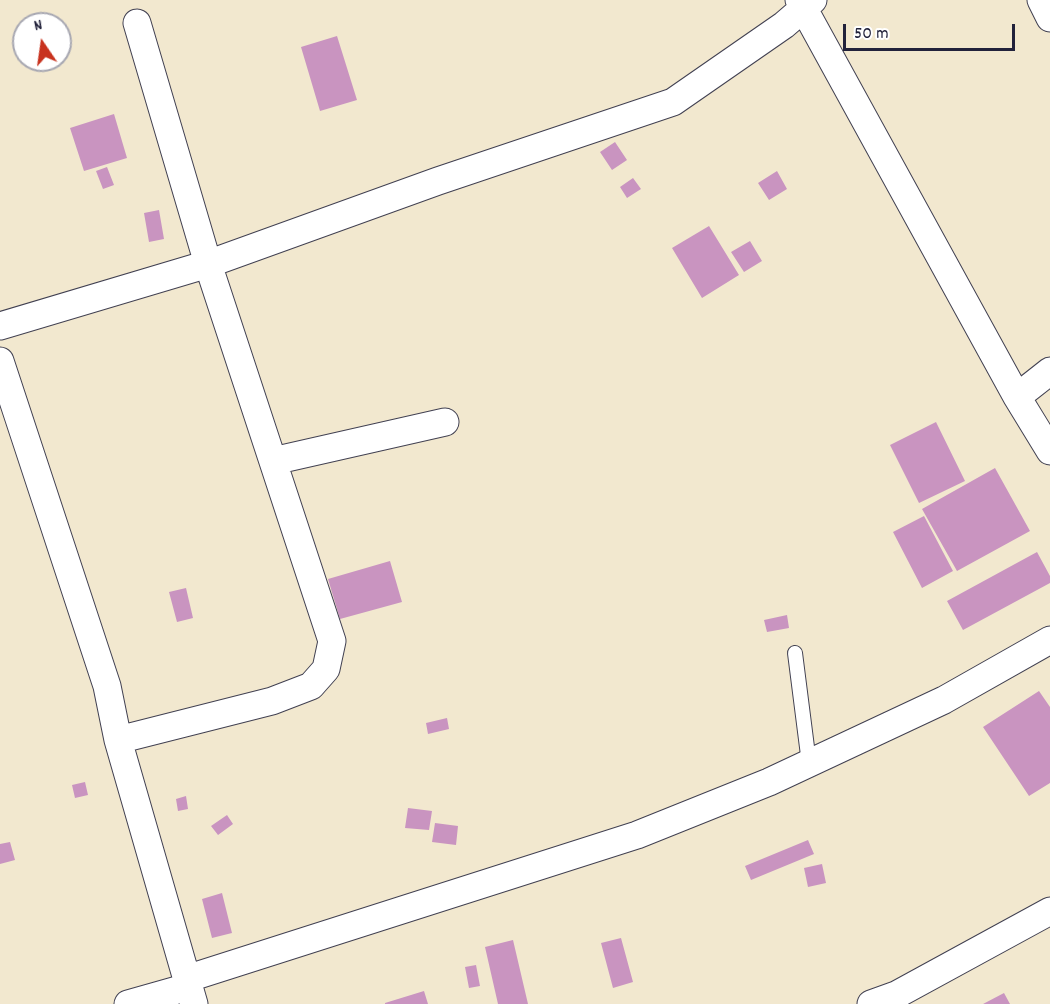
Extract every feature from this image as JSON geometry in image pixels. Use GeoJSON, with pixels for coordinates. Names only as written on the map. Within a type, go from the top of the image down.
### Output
{"type":"FeatureCollection","features":[{"type":"Feature","properties":{"kind":"street"},"geometry":{"type":"LineString","coordinates":[[1041,0],[1050,18]]}},
{"type":"Feature","properties":{"kind":"street"},"geometry":{"type":"LineString","coordinates":[[0,326],[208,264],[438,181],[673,102],[784,25],[805,2],[1017,397],[1050,451]]}},
{"type":"Feature","properties":{"kind":"street"},"geometry":{"type":"LineString","coordinates":[[118,740],[272,701],[311,686],[326,669],[332,641],[208,264],[137,23]]}},
{"type":"Feature","properties":{"kind":"street"},"geometry":{"type":"LineString","coordinates":[[0,361],[107,686],[118,740],[189,990]]}},
{"type":"Feature","properties":{"kind":"street"},"geometry":{"type":"LineString","coordinates":[[1017,397],[1050,371]]}},
{"type":"Feature","properties":{"kind":"street"},"geometry":{"type":"LineString","coordinates":[[273,461],[445,422]]}},
{"type":"Feature","properties":{"kind":"street"},"geometry":{"type":"LineString","coordinates":[[128,1004],[189,990],[637,835],[769,782],[944,700],[1050,640]]}},
{"type":"Feature","properties":{"kind":"street"},"geometry":{"type":"LineString","coordinates":[[888,1001],[1050,910]]}},
{"type":"Feature","properties":{"kind":"lane"},"geometry":{"type":"LineString","coordinates":[[795,653],[809,763]]}},
{"type":"Feature","properties":{"kind":"building"},"geometry":{"type":"Polygon","coordinates":[[[337,36],[357,100],[320,111],[301,47],[337,36]]]}},
{"type":"Feature","properties":{"kind":"building"},"geometry":{"type":"Polygon","coordinates":[[[114,114],[127,158],[84,171],[70,128],[114,114]]]}},
{"type":"Feature","properties":{"kind":"building"},"geometry":{"type":"Polygon","coordinates":[[[615,142],[627,160],[612,170],[600,152],[615,142]]]}},
{"type":"Feature","properties":{"kind":"building"},"geometry":{"type":"Polygon","coordinates":[[[107,167],[114,185],[103,189],[96,171],[107,167]]]}},
{"type":"Feature","properties":{"kind":"building"},"geometry":{"type":"Polygon","coordinates":[[[777,171],[787,189],[769,200],[758,183],[777,171]]]}},
{"type":"Feature","properties":{"kind":"building"},"geometry":{"type":"Polygon","coordinates":[[[633,178],[641,189],[627,198],[620,187],[633,178]]]}},
{"type":"Feature","properties":{"kind":"building"},"geometry":{"type":"Polygon","coordinates":[[[159,210],[164,239],[149,242],[144,213],[159,210]]]}},
{"type":"Feature","properties":{"kind":"building"},"geometry":{"type":"Polygon","coordinates":[[[709,226],[739,275],[702,298],[672,248],[709,226]]]}},
{"type":"Feature","properties":{"kind":"building"},"geometry":{"type":"Polygon","coordinates":[[[750,241],[762,261],[744,272],[731,252],[750,241]]]}},
{"type":"Feature","properties":{"kind":"building"},"geometry":{"type":"Polygon","coordinates":[[[936,422],[965,481],[919,503],[890,445],[936,422]]]}},
{"type":"Feature","properties":{"kind":"building"},"geometry":{"type":"Polygon","coordinates":[[[995,468],[1030,531],[957,571],[922,509],[995,468]]]}},
{"type":"Feature","properties":{"kind":"building"},"geometry":{"type":"Polygon","coordinates":[[[924,516],[953,571],[922,588],[893,532],[924,516]]]}},
{"type":"Feature","properties":{"kind":"building"},"geometry":{"type":"Polygon","coordinates":[[[1037,552],[1050,576],[1050,583],[963,630],[947,601],[1037,552]]]}},
{"type":"Feature","properties":{"kind":"building"},"geometry":{"type":"Polygon","coordinates":[[[390,561],[402,602],[340,619],[328,579],[390,561]]]}},
{"type":"Feature","properties":{"kind":"building"},"geometry":{"type":"Polygon","coordinates":[[[186,588],[193,618],[177,622],[169,592],[186,588]]]}},
{"type":"Feature","properties":{"kind":"building"},"geometry":{"type":"Polygon","coordinates":[[[787,615],[789,628],[767,632],[764,620],[787,615]]]}},
{"type":"Feature","properties":{"kind":"building"},"geometry":{"type":"Polygon","coordinates":[[[1039,691],[1050,707],[1050,783],[1029,796],[983,727],[1039,691]]]}},
{"type":"Feature","properties":{"kind":"building"},"geometry":{"type":"Polygon","coordinates":[[[447,718],[449,729],[428,734],[426,723],[447,718]]]}},
{"type":"Feature","properties":{"kind":"building"},"geometry":{"type":"Polygon","coordinates":[[[85,782],[88,795],[75,798],[72,785],[85,782]]]}},
{"type":"Feature","properties":{"kind":"building"},"geometry":{"type":"Polygon","coordinates":[[[186,796],[188,809],[178,811],[176,799],[186,796]]]}},
{"type":"Feature","properties":{"kind":"building"},"geometry":{"type":"Polygon","coordinates":[[[408,808],[432,811],[429,830],[405,828],[408,808]]]}},
{"type":"Feature","properties":{"kind":"building"},"geometry":{"type":"Polygon","coordinates":[[[227,815],[233,824],[218,835],[211,826],[227,815]]]}},
{"type":"Feature","properties":{"kind":"building"},"geometry":{"type":"Polygon","coordinates":[[[435,823],[458,826],[456,845],[432,842],[435,823]]]}},
{"type":"Feature","properties":{"kind":"building"},"geometry":{"type":"Polygon","coordinates":[[[808,840],[814,854],[751,880],[745,866],[808,840]]]}},
{"type":"Feature","properties":{"kind":"building"},"geometry":{"type":"Polygon","coordinates":[[[10,842],[15,860],[0,864],[0,844],[10,842]]]}},
{"type":"Feature","properties":{"kind":"building"},"geometry":{"type":"Polygon","coordinates":[[[822,864],[826,883],[808,887],[804,868],[822,864]]]}},
{"type":"Feature","properties":{"kind":"building"},"geometry":{"type":"Polygon","coordinates":[[[222,893],[232,933],[212,938],[202,899],[222,893]]]}},
{"type":"Feature","properties":{"kind":"building"},"geometry":{"type":"Polygon","coordinates":[[[621,938],[633,982],[613,988],[601,943],[621,938]]]}},
{"type":"Feature","properties":{"kind":"building"},"geometry":{"type":"Polygon","coordinates":[[[513,940],[528,1004],[498,1004],[485,947],[513,940]]]}},
{"type":"Feature","properties":{"kind":"building"},"geometry":{"type":"Polygon","coordinates":[[[476,965],[480,986],[469,988],[465,967],[476,965]]]}},
{"type":"Feature","properties":{"kind":"building"},"geometry":{"type":"Polygon","coordinates":[[[424,991],[428,1004],[385,1004],[385,1003],[424,991]]]}},
{"type":"Feature","properties":{"kind":"building"},"geometry":{"type":"Polygon","coordinates":[[[1004,993],[1010,1004],[983,1004],[1004,993]]]}}]}
